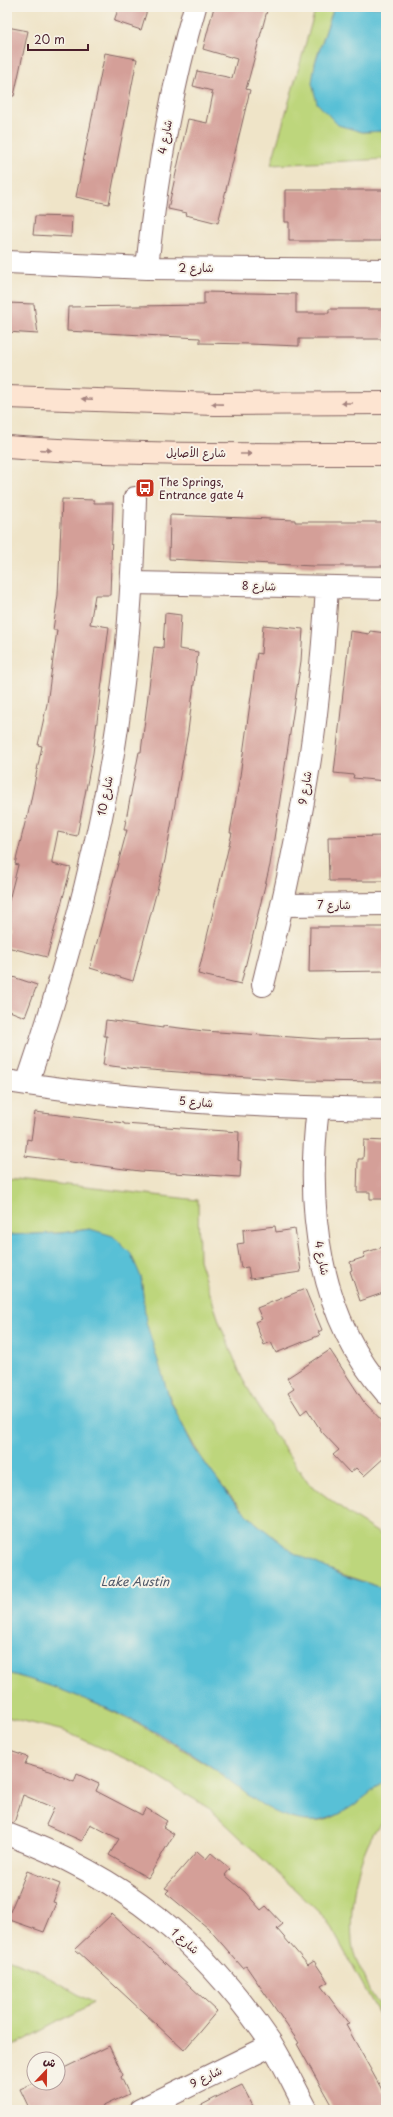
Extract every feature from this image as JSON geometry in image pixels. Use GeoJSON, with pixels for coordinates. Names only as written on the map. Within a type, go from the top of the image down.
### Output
{"type":"FeatureCollection","features":[{"type":"Feature","properties":{"kind":"main road"},"geometry":{"type":"LineString","coordinates":[[7,397],[215,404],[386,403]]}},
{"type":"Feature","properties":{"kind":"main road","name":"شارع الأصايل"},"geometry":{"type":"LineString","coordinates":[[7,447],[134,452],[386,454]]}},
{"type":"Feature","properties":{"kind":"street","name":"شارع 4"},"geometry":{"type":"LineString","coordinates":[[147,268],[154,202],[164,142],[176,82],[196,7]]}},
{"type":"Feature","properties":{"kind":"street","name":"شارع 2"},"geometry":{"type":"LineString","coordinates":[[7,262],[147,268],[386,270]]}},
{"type":"Feature","properties":{"kind":"street","name":"شارع 10"},"geometry":{"type":"LineString","coordinates":[[17,1083],[64,971],[92,863],[107,789],[118,721],[132,583],[135,498]]}},
{"type":"Feature","properties":{"kind":"street","name":"شارع 8"},"geometry":{"type":"LineString","coordinates":[[132,583],[386,588]]}},
{"type":"Feature","properties":{"kind":"street","name":"شارع 9"},"geometry":{"type":"LineString","coordinates":[[263,985],[283,905],[303,803],[314,731],[327,588]]}},
{"type":"Feature","properties":{"kind":"street","name":"شارع 7"},"geometry":{"type":"LineString","coordinates":[[283,905],[386,904]]}},
{"type":"Feature","properties":{"kind":"street","name":"شارع 5"},"geometry":{"type":"LineString","coordinates":[[17,1083],[239,1105],[386,1109]]}},
{"type":"Feature","properties":{"kind":"street","name":"شارع 4"},"geometry":{"type":"LineString","coordinates":[[318,1108],[314,1144],[314,1195],[321,1258],[329,1290],[341,1323],[357,1354],[386,1393]]}},
{"type":"Feature","properties":{"kind":"street","name":"شارع 1"},"geometry":{"type":"LineString","coordinates":[[7,1834],[62,1856],[114,1885],[159,1918],[201,1955],[238,1998],[272,2045],[307,2110]]}},
{"type":"Feature","properties":{"kind":"street","name":"شارع 9"},"geometry":{"type":"LineString","coordinates":[[140,2110],[272,2045]]}},
{"type":"Feature","properties":{"kind":"green space"},"geometry":{"type":"Polygon","coordinates":[[[316,7],[334,7],[315,63],[362,132],[386,131],[386,159],[271,165],[316,7]]]}},
{"type":"Feature","properties":{"kind":"green space"},"geometry":{"type":"Polygon","coordinates":[[[7,1178],[198,1200],[199,1260],[220,1324],[242,1378],[273,1432],[308,1483],[355,1518],[386,1538],[386,1589],[329,1569],[296,1554],[275,1540],[244,1511],[209,1469],[182,1424],[171,1400],[161,1375],[146,1323],[141,1277],[90,1229],[61,1233],[7,1235],[7,1178]]]}},
{"type":"Feature","properties":{"kind":"green space"},"geometry":{"type":"Polygon","coordinates":[[[7,1673],[46,1684],[83,1698],[119,1715],[189,1753],[290,1818],[304,1821],[329,1819],[352,1806],[386,1780],[386,1817],[376,1829],[361,1861],[353,1898],[352,1934],[354,1953],[371,1992],[381,2006],[386,2009],[386,2027],[327,1920],[210,1809],[139,1765],[64,1731],[7,1717],[7,1673]]]}},
{"type":"Feature","properties":{"kind":"green space"},"geometry":{"type":"Polygon","coordinates":[[[7,1959],[34,1969],[93,2003],[7,2049],[7,1959]]]}},
{"type":"Feature","properties":{"kind":"water"},"geometry":{"type":"Polygon","coordinates":[[[334,7],[386,7],[386,131],[362,132],[338,125],[317,103],[312,83],[315,63],[334,7]]]}},
{"type":"Feature","properties":{"kind":"water","name":"Lake Austin"},"geometry":{"type":"Polygon","coordinates":[[[90,1229],[113,1236],[131,1254],[141,1277],[146,1322],[170,1400],[194,1448],[230,1497],[256,1523],[294,1553],[344,1576],[386,1589],[386,1780],[350,1808],[339,1814],[318,1821],[307,1821],[292,1819],[279,1814],[253,1799],[218,1771],[165,1737],[85,1699],[46,1684],[7,1673],[7,1235],[61,1233],[90,1229]]]}},
{"type":"Feature","properties":{"kind":"building"},"geometry":{"type":"Polygon","coordinates":[[[119,7],[148,7],[141,30],[114,21],[119,7]]]}},
{"type":"Feature","properties":{"kind":"building"},"geometry":{"type":"Polygon","coordinates":[[[214,7],[268,7],[246,89],[250,90],[218,223],[186,215],[187,213],[168,209],[188,119],[207,123],[213,94],[211,93],[212,91],[193,86],[197,71],[232,78],[237,59],[203,49],[214,7]]]}},
{"type":"Feature","properties":{"kind":"building"},"geometry":{"type":"Polygon","coordinates":[[[7,27],[28,31],[14,96],[7,96],[7,27]]]}},
{"type":"Feature","properties":{"kind":"building"},"geometry":{"type":"Polygon","coordinates":[[[105,53],[137,59],[109,204],[76,197],[105,53]]]}},
{"type":"Feature","properties":{"kind":"building"},"geometry":{"type":"Polygon","coordinates":[[[285,190],[384,190],[381,241],[289,241],[289,222],[285,222],[285,190]]]}},
{"type":"Feature","properties":{"kind":"building"},"geometry":{"type":"Polygon","coordinates":[[[35,216],[72,217],[71,237],[33,235],[35,216]]]}},
{"type":"Feature","properties":{"kind":"building"},"geometry":{"type":"Polygon","coordinates":[[[204,292],[296,294],[296,313],[329,313],[329,309],[386,309],[386,339],[299,339],[299,346],[200,343],[200,338],[67,331],[68,307],[204,305],[204,292]]]}},
{"type":"Feature","properties":{"kind":"building"},"geometry":{"type":"Polygon","coordinates":[[[7,303],[34,304],[38,334],[7,332],[7,303]]]}},
{"type":"Feature","properties":{"kind":"building"},"geometry":{"type":"Polygon","coordinates":[[[62,499],[94,500],[94,503],[113,503],[110,595],[95,595],[90,624],[109,627],[93,753],[77,836],[58,832],[52,861],[52,864],[71,868],[47,957],[7,947],[7,908],[18,865],[15,864],[27,819],[42,746],[38,745],[47,704],[57,630],[53,630],[58,595],[62,499]]]}},
{"type":"Feature","properties":{"kind":"building"},"geometry":{"type":"Polygon","coordinates":[[[170,515],[295,520],[295,522],[386,522],[386,566],[313,566],[169,559],[170,515]]]}},
{"type":"Feature","properties":{"kind":"building"},"geometry":{"type":"Polygon","coordinates":[[[165,613],[181,615],[179,649],[198,652],[188,731],[165,860],[133,981],[90,968],[127,830],[124,830],[139,752],[141,752],[154,647],[163,648],[165,613]]]}},
{"type":"Feature","properties":{"kind":"building"},"geometry":{"type":"Polygon","coordinates":[[[263,625],[303,629],[301,661],[270,865],[241,984],[198,974],[232,833],[230,833],[240,776],[257,653],[261,654],[263,625]]]}},
{"type":"Feature","properties":{"kind":"building"},"geometry":{"type":"Polygon","coordinates":[[[350,631],[369,634],[370,631],[386,633],[386,781],[353,778],[354,775],[334,773],[350,631]]]}},
{"type":"Feature","properties":{"kind":"building"},"geometry":{"type":"Polygon","coordinates":[[[386,836],[386,881],[329,881],[328,837],[386,836]]]}},
{"type":"Feature","properties":{"kind":"building"},"geometry":{"type":"Polygon","coordinates":[[[310,927],[386,927],[386,971],[309,972],[310,927]]]}},
{"type":"Feature","properties":{"kind":"building"},"geometry":{"type":"Polygon","coordinates":[[[7,975],[37,985],[25,1017],[7,1010],[7,975]]]}},
{"type":"Feature","properties":{"kind":"building"},"geometry":{"type":"Polygon","coordinates":[[[106,1020],[163,1028],[163,1026],[204,1031],[320,1039],[386,1038],[386,1082],[302,1081],[137,1069],[103,1065],[107,1036],[104,1036],[106,1020]]]}},
{"type":"Feature","properties":{"kind":"building"},"geometry":{"type":"Polygon","coordinates":[[[35,1112],[124,1124],[239,1132],[238,1160],[241,1161],[240,1177],[140,1171],[25,1156],[27,1139],[31,1140],[35,1112]]]}},
{"type":"Feature","properties":{"kind":"building"},"geometry":{"type":"Polygon","coordinates":[[[364,1140],[386,1141],[386,1199],[370,1199],[370,1192],[357,1192],[358,1159],[363,1159],[364,1140]]]}},
{"type":"Feature","properties":{"kind":"building"},"geometry":{"type":"Polygon","coordinates":[[[275,1226],[276,1232],[295,1229],[301,1272],[250,1279],[248,1267],[241,1268],[237,1244],[244,1243],[243,1230],[275,1226]]]}},
{"type":"Feature","properties":{"kind":"building"},"geometry":{"type":"Polygon","coordinates":[[[386,1246],[386,1292],[360,1301],[350,1271],[352,1270],[350,1262],[365,1257],[364,1253],[386,1246]]]}},
{"type":"Feature","properties":{"kind":"building"},"geometry":{"type":"Polygon","coordinates":[[[305,1289],[322,1330],[318,1332],[320,1335],[276,1353],[271,1342],[264,1345],[255,1322],[262,1319],[257,1308],[305,1289]]]}},
{"type":"Feature","properties":{"kind":"building"},"geometry":{"type":"Polygon","coordinates":[[[330,1350],[364,1402],[386,1425],[386,1456],[364,1476],[356,1468],[350,1473],[333,1455],[339,1450],[322,1432],[307,1409],[301,1414],[288,1393],[294,1389],[287,1378],[330,1350]]]}},
{"type":"Feature","properties":{"kind":"building"},"geometry":{"type":"Polygon","coordinates":[[[7,1750],[28,1757],[25,1764],[50,1771],[74,1782],[77,1774],[99,1784],[96,1791],[142,1815],[146,1808],[167,1821],[163,1827],[174,1834],[148,1878],[109,1855],[119,1839],[90,1824],[82,1841],[46,1825],[54,1808],[23,1795],[14,1823],[7,1822],[7,1750]]]}},
{"type":"Feature","properties":{"kind":"building"},"geometry":{"type":"Polygon","coordinates":[[[197,1851],[206,1859],[211,1853],[230,1869],[225,1875],[245,1892],[261,1910],[266,1906],[283,1924],[277,1929],[308,1965],[314,1961],[328,1982],[321,1986],[349,2024],[346,2025],[386,2097],[386,2103],[373,2110],[334,2110],[297,2044],[299,2043],[246,1966],[243,1968],[208,1928],[166,1893],[169,1890],[165,1888],[197,1851]]]}},
{"type":"Feature","properties":{"kind":"building"},"geometry":{"type":"Polygon","coordinates":[[[27,1871],[60,1884],[53,1902],[56,1903],[44,1932],[7,1919],[27,1871]]]}},
{"type":"Feature","properties":{"kind":"building"},"geometry":{"type":"Polygon","coordinates":[[[112,1914],[217,2011],[184,2050],[75,1949],[112,1914]]]}},
{"type":"Feature","properties":{"kind":"building"},"geometry":{"type":"Polygon","coordinates":[[[109,2046],[123,2075],[121,2077],[129,2094],[95,2110],[30,2110],[20,2089],[26,2086],[26,2091],[66,2091],[66,2067],[109,2046]]]}},
{"type":"Feature","properties":{"kind":"building"},"geometry":{"type":"Polygon","coordinates":[[[242,2085],[255,2110],[192,2110],[223,2094],[242,2085]]]}},
{"type":"Feature","properties":{"kind":"place","name":"The Springs, Entrance gate 4"},"geometry":{"type":"Point","coordinates":[145,488]}}]}
